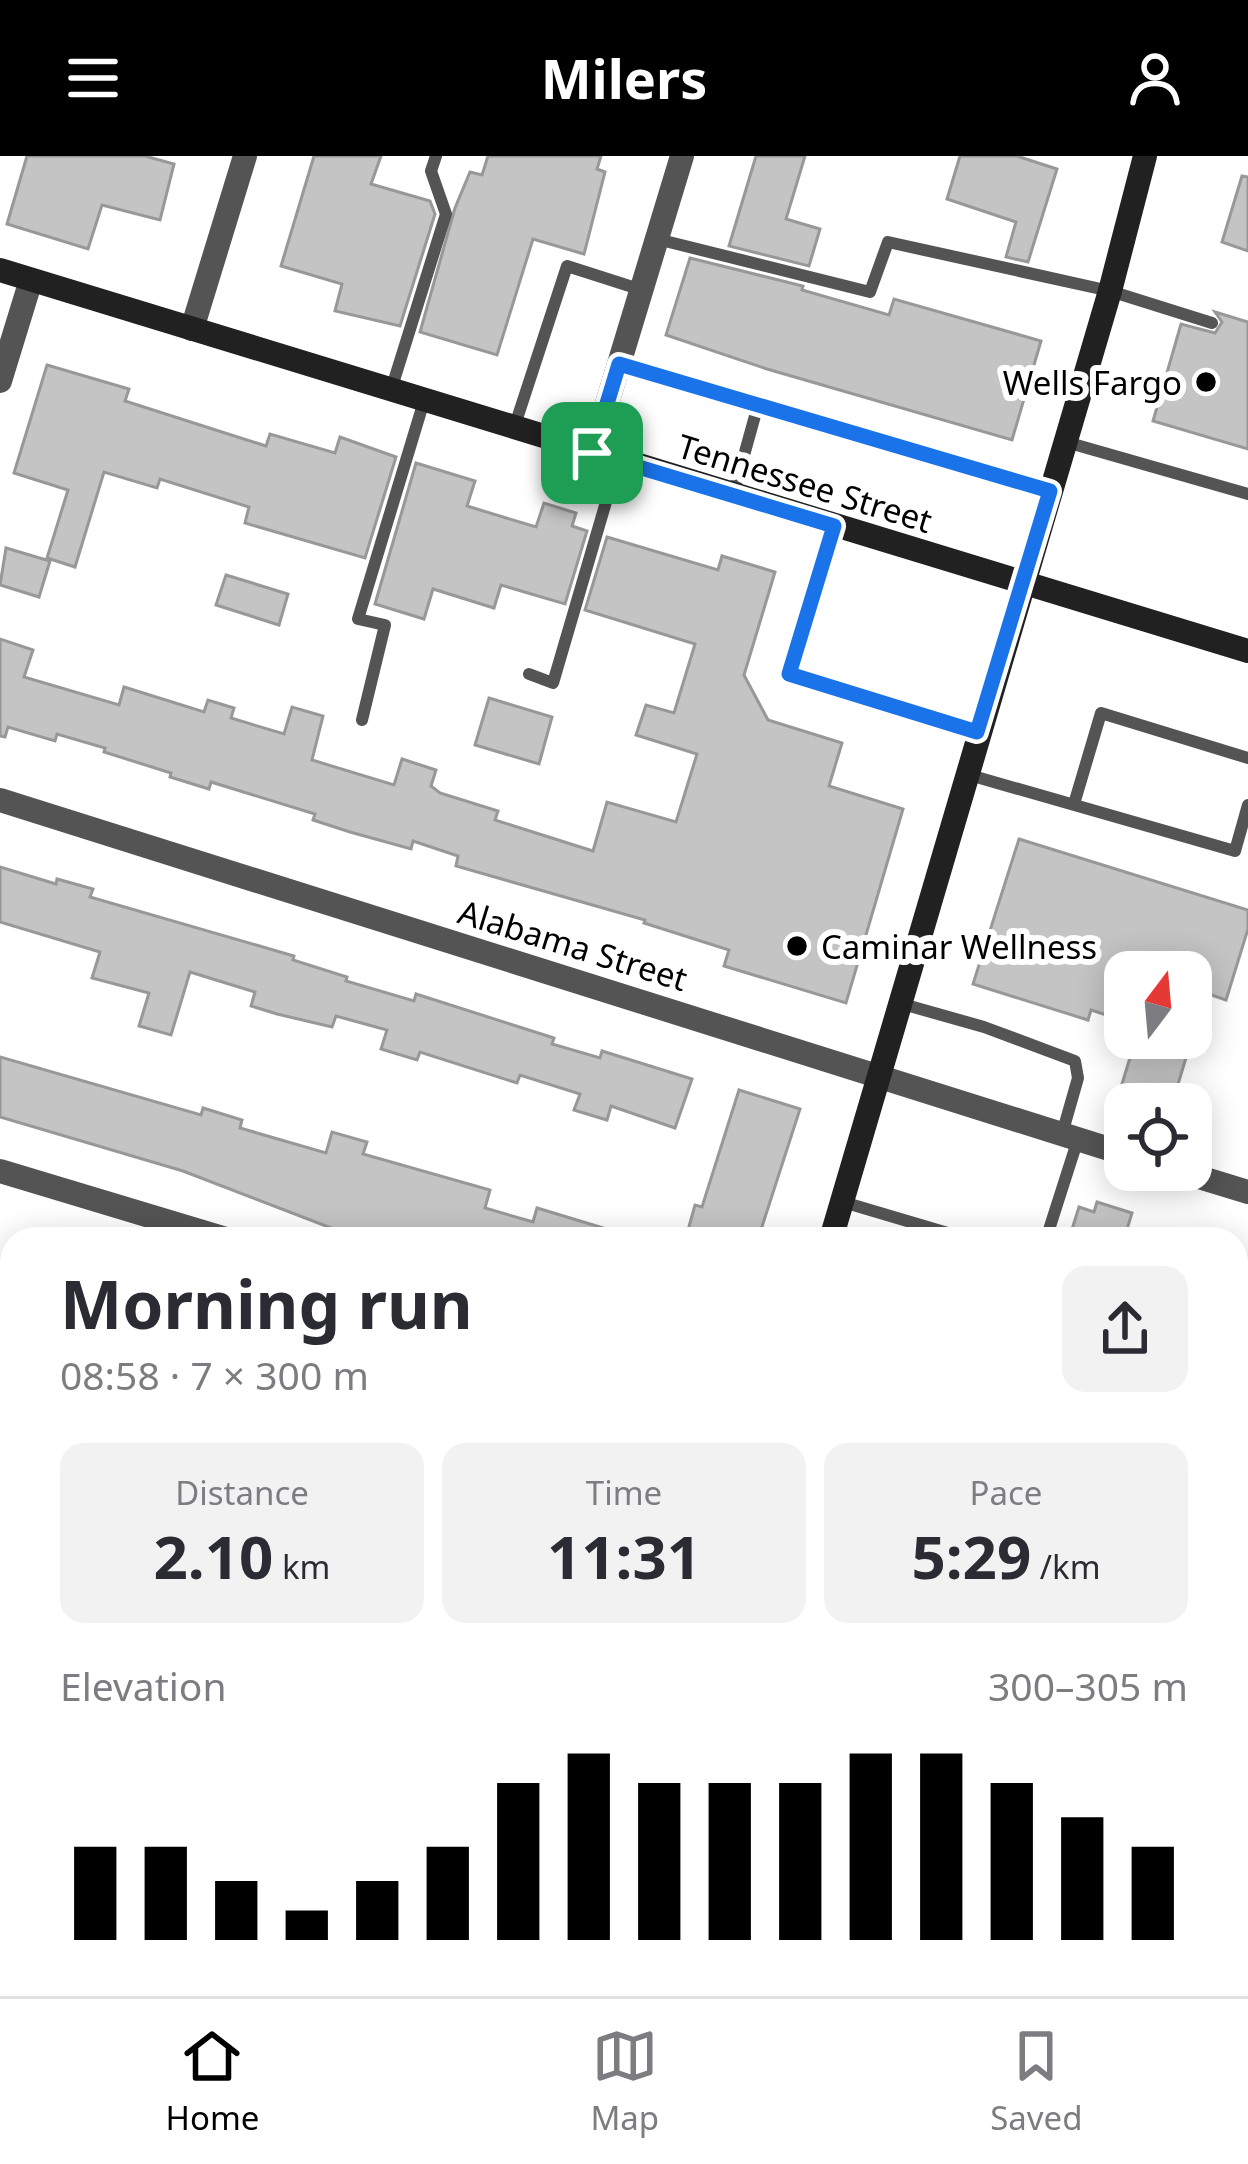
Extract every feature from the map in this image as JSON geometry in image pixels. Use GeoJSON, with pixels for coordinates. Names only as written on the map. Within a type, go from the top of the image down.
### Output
{"type":"FeatureCollection","features":[{"type":"Feature","properties":{"kind":"main road"},"geometry":{"type":"LineString","coordinates":[[834,1227],[1110,291],[1145,156]]}},
{"type":"Feature","properties":{"kind":"main road","name":"Tennessee Street"},"geometry":{"type":"LineString","coordinates":[[0,270],[1248,651]]}},
{"type":"Feature","properties":{"kind":"street"},"geometry":{"type":"LineString","coordinates":[[192,329],[245,156]]}},
{"type":"Feature","properties":{"kind":"street"},"geometry":{"type":"LineString","coordinates":[[592,453],[682,156]]}},
{"type":"Feature","properties":{"kind":"street"},"geometry":{"type":"LineString","coordinates":[[0,381],[31,280]]}},
{"type":"Feature","properties":{"kind":"street","name":"Alabama Street"},"geometry":{"type":"LineString","coordinates":[[0,800],[1104,1148]]}},
{"type":"Feature","properties":{"kind":"street"},"geometry":{"type":"LineString","coordinates":[[0,1171],[186,1227]]}},
{"type":"Feature","properties":{"kind":"street"},"geometry":{"type":"LineString","coordinates":[[1212,1181],[1248,1192]]}},
{"type":"Feature","properties":{"kind":"lane"},"geometry":{"type":"LineString","coordinates":[[391,391],[446,214],[431,171],[436,156]]}},
{"type":"Feature","properties":{"kind":"lane"},"geometry":{"type":"LineString","coordinates":[[657,239],[870,292],[888,242],[1110,291],[1212,323]]}},
{"type":"Feature","properties":{"kind":"lane"},"geometry":{"type":"LineString","coordinates":[[514,429],[567,266],[642,290]]}},
{"type":"Feature","properties":{"kind":"lane"},"geometry":{"type":"LineString","coordinates":[[619,364],[1050,491]]}},
{"type":"Feature","properties":{"kind":"lane"},"geometry":{"type":"LineString","coordinates":[[362,720],[385,626],[358,619],[424,401]]}},
{"type":"Feature","properties":{"kind":"lane"},"geometry":{"type":"LineString","coordinates":[[733,495],[758,405]]}},
{"type":"Feature","properties":{"kind":"lane"},"geometry":{"type":"LineString","coordinates":[[1064,441],[1248,494]]}},
{"type":"Feature","properties":{"kind":"lane"},"geometry":{"type":"LineString","coordinates":[[529,674],[554,683],[618,461]]}},
{"type":"Feature","properties":{"kind":"lane"},"geometry":{"type":"LineString","coordinates":[[834,526],[789,674],[977,732]]}},
{"type":"Feature","properties":{"kind":"lane"},"geometry":{"type":"LineString","coordinates":[[1074,804],[1101,713],[1248,758]]}},
{"type":"Feature","properties":{"kind":"lane"},"geometry":{"type":"LineString","coordinates":[[965,773],[1235,850],[1248,805]]}},
{"type":"Feature","properties":{"kind":"lane"},"geometry":{"type":"LineString","coordinates":[[898,1003],[984,1027],[1075,1061],[1078,1078],[1070,1137],[1049,1227]]}},
{"type":"Feature","properties":{"kind":"lane"},"geometry":{"type":"LineString","coordinates":[[842,1202],[927,1227]]}},
{"type":"Feature","properties":{"kind":"building"},"geometry":{"type":"Polygon","coordinates":[[[27,156],[145,156],[174,164],[160,220],[102,205],[88,249],[7,224],[27,156]]]}},
{"type":"Feature","properties":{"kind":"building"},"geometry":{"type":"Polygon","coordinates":[[[314,156],[381,156],[371,184],[430,201],[435,214],[400,326],[335,311],[342,284],[281,266],[314,156]]]}},
{"type":"Feature","properties":{"kind":"building"},"geometry":{"type":"Polygon","coordinates":[[[488,156],[601,156],[597,169],[605,172],[584,254],[533,239],[497,355],[420,332],[455,208],[470,172],[482,175],[488,156]]]}},
{"type":"Feature","properties":{"kind":"building"},"geometry":{"type":"Polygon","coordinates":[[[756,156],[805,156],[786,219],[820,229],[809,266],[729,246],[756,156]]]}},
{"type":"Feature","properties":{"kind":"building"},"geometry":{"type":"Polygon","coordinates":[[[960,156],[1017,156],[1057,169],[1028,262],[1006,257],[1016,222],[947,199],[960,156]]]}},
{"type":"Feature","properties":{"kind":"building"},"geometry":{"type":"Polygon","coordinates":[[[1242,176],[1248,177],[1248,251],[1222,242],[1242,176]]]}},
{"type":"Feature","properties":{"kind":"building"},"geometry":{"type":"Polygon","coordinates":[[[690,258],[803,286],[802,290],[889,315],[894,299],[1041,341],[1012,440],[666,335],[690,258]]]}},
{"type":"Feature","properties":{"kind":"building","name":"Wells Fargo"},"geometry":{"type":"Polygon","coordinates":[[[1215,312],[1248,322],[1248,449],[1153,421],[1181,324],[1215,333],[1222,322],[1215,312]]]}},
{"type":"Feature","properties":{"kind":"building"},"geometry":{"type":"Polygon","coordinates":[[[47,365],[129,389],[125,401],[266,446],[270,434],[335,453],[340,437],[396,457],[365,558],[245,523],[249,507],[160,479],[157,488],[104,472],[75,567],[47,558],[68,490],[14,473],[47,365]]]}},
{"type":"Feature","properties":{"kind":"building"},"geometry":{"type":"Polygon","coordinates":[[[416,463],[475,481],[467,506],[536,527],[544,503],[576,513],[572,526],[587,531],[565,604],[501,585],[494,608],[433,589],[424,619],[375,604],[416,463]]]}},
{"type":"Feature","properties":{"kind":"building"},"geometry":{"type":"Polygon","coordinates":[[[607,537],[718,570],[722,556],[775,572],[744,675],[768,720],[842,743],[829,786],[903,809],[846,1003],[724,966],[729,950],[645,920],[456,866],[458,856],[413,841],[411,849],[350,832],[313,820],[315,814],[211,782],[209,789],[170,777],[171,773],[57,734],[55,741],[8,727],[5,737],[0,736],[0,639],[33,650],[24,677],[119,705],[124,687],[204,712],[208,700],[234,708],[231,718],[284,734],[292,707],[323,716],[312,760],[394,785],[402,759],[436,770],[431,786],[440,793],[498,811],[495,820],[593,851],[607,802],[676,822],[697,754],[636,735],[646,705],[674,713],[695,644],[585,610],[607,537]]]}},
{"type":"Feature","properties":{"kind":"building"},"geometry":{"type":"Polygon","coordinates":[[[6,548],[50,561],[39,597],[0,585],[6,548]]]}},
{"type":"Feature","properties":{"kind":"building"},"geometry":{"type":"Polygon","coordinates":[[[226,575],[288,594],[279,625],[216,605],[226,575]]]}},
{"type":"Feature","properties":{"kind":"building"},"geometry":{"type":"Polygon","coordinates":[[[489,698],[552,717],[539,764],[475,745],[489,698]]]}},
{"type":"Feature","properties":{"kind":"building"},"geometry":{"type":"Polygon","coordinates":[[[1019,839],[1248,910],[1248,929],[1226,1000],[1212,995],[1212,951],[1104,951],[1104,1014],[1091,1010],[1088,1020],[973,984],[1019,839]]]}},
{"type":"Feature","properties":{"kind":"building"},"geometry":{"type":"Polygon","coordinates":[[[0,867],[56,884],[57,879],[93,889],[90,897],[294,956],[293,960],[347,977],[346,981],[414,1001],[416,994],[554,1038],[552,1044],[600,1058],[602,1051],[692,1079],[675,1128],[611,1106],[607,1120],[574,1110],[580,1094],[520,1075],[517,1083],[420,1052],[417,1060],[381,1049],[387,1030],[336,1016],[332,1027],[277,1014],[251,1006],[255,992],[190,972],[171,1035],[139,1026],[149,993],[92,978],[100,952],[0,922],[0,867]]]}},
{"type":"Feature","properties":{"kind":"building"},"geometry":{"type":"Polygon","coordinates":[[[0,1057],[201,1115],[203,1108],[242,1120],[240,1128],[326,1153],[332,1132],[367,1142],[363,1154],[490,1190],[485,1208],[533,1222],[537,1208],[600,1227],[329,1227],[183,1171],[0,1117],[0,1057]]]}},
{"type":"Feature","properties":{"kind":"building"},"geometry":{"type":"Polygon","coordinates":[[[1130,1059],[1186,1059],[1178,1083],[1122,1083],[1130,1059]]]}},
{"type":"Feature","properties":{"kind":"building"},"geometry":{"type":"Polygon","coordinates":[[[739,1090],[800,1109],[762,1227],[689,1227],[695,1205],[702,1207],[739,1090]]]}},
{"type":"Feature","properties":{"kind":"building"},"geometry":{"type":"Polygon","coordinates":[[[1097,1202],[1132,1213],[1128,1227],[1073,1227],[1079,1207],[1094,1212],[1097,1202]]]}},
{"type":"Feature","properties":{"kind":"place","name":"Wells Fargo"},"geometry":{"type":"Point","coordinates":[1206,382]}},
{"type":"Feature","properties":{"kind":"place","name":"Caminar Wellness"},"geometry":{"type":"Point","coordinates":[797,946]}},
{"type":"Feature","properties":{"kind":"route"},"geometry":{"type":"LineString","coordinates":[[619,364],[1050,491],[977,732],[789,674],[834,526],[592,453],[619,364]]}}]}
